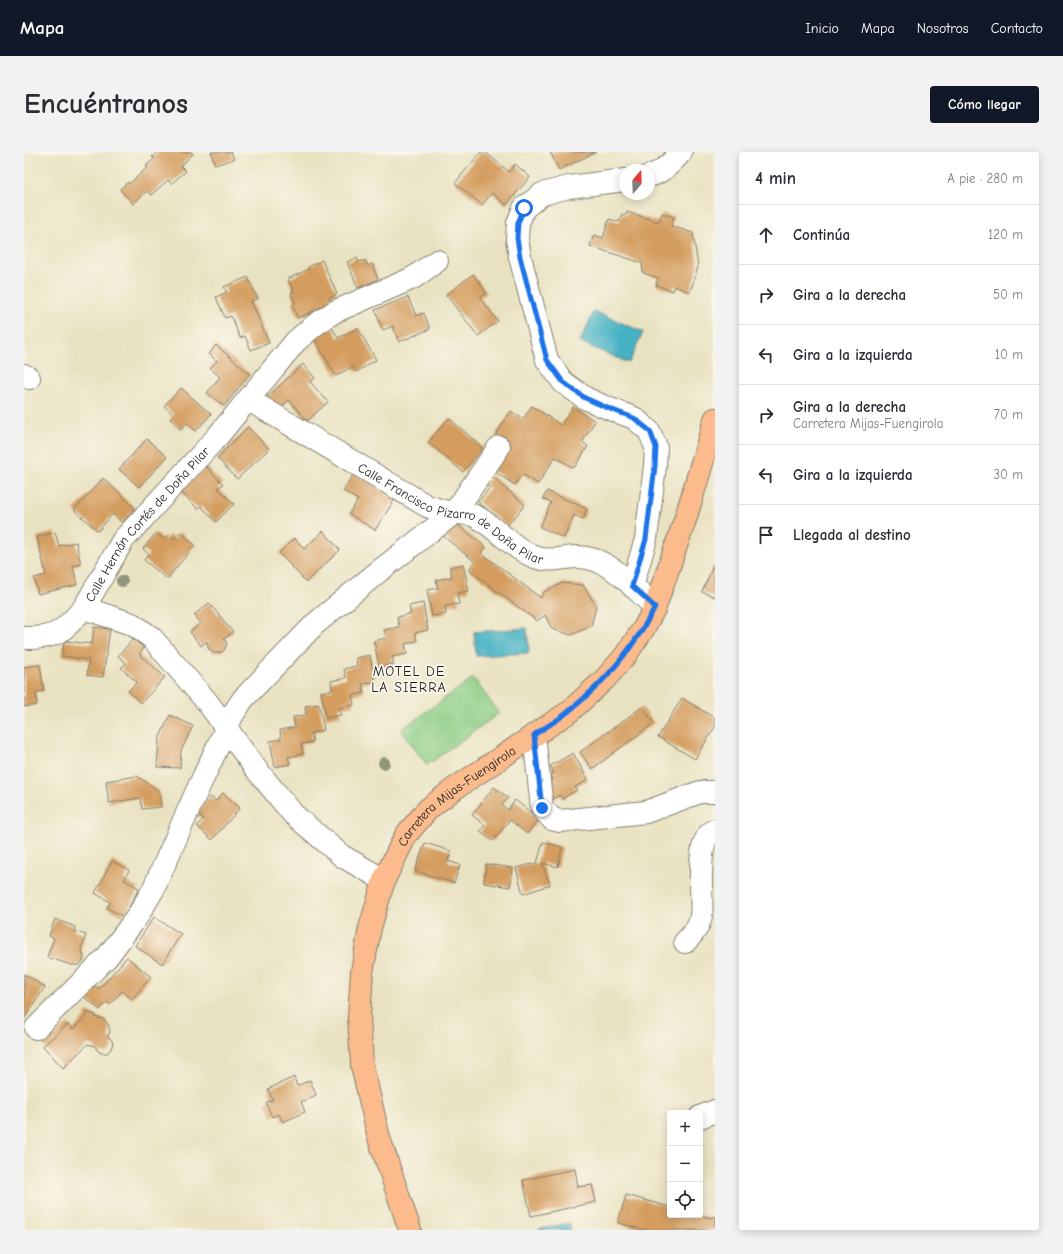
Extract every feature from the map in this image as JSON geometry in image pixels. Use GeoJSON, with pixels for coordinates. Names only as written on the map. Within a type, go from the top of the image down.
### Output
{"type":"FeatureCollection","features":[{"type":"Feature","properties":{"kind":"main road","name":"Carretera Mijas-Fuengirola"},"geometry":{"type":"LineString","coordinates":[[410,1230],[379,1138],[362,1065],[359,1017],[362,972],[370,928],[384,880],[406,835],[428,809],[454,788],[569,712],[605,678],[624,656],[644,628],[655,607],[686,517],[715,420]]}},
{"type":"Feature","properties":{"kind":"street"},"geometry":{"type":"LineString","coordinates":[[655,175],[674,161],[681,152]]}},
{"type":"Feature","properties":{"kind":"street"},"geometry":{"type":"LineString","coordinates":[[619,181],[569,187],[542,194],[524,208],[518,223],[517,238],[520,257],[547,360],[563,382],[585,398],[634,418],[650,431],[656,447],[646,539],[632,586]]}},
{"type":"Feature","properties":{"kind":"street","name":"Calle Hernán Cortés de Doña Pilar"},"geometry":{"type":"LineString","coordinates":[[384,880],[342,856],[293,814],[256,769],[208,703],[151,637],[132,624],[84,608],[123,540],[217,437],[296,341],[334,312],[413,278],[437,261]]}},
{"type":"Feature","properties":{"kind":"street","name":"Calle Francisco Pizarro de Doña Pilar"},"geometry":{"type":"LineString","coordinates":[[249,400],[427,506],[454,513],[465,513],[477,517],[526,553],[539,558],[552,560],[577,557],[589,558],[602,563],[614,570],[655,607]]}},
{"type":"Feature","properties":{"kind":"street"},"geometry":{"type":"LineString","coordinates":[[36,1028],[106,957],[137,917],[153,890],[232,716],[243,700],[315,624],[378,572],[454,513],[499,447]]}},
{"type":"Feature","properties":{"kind":"street"},"geometry":{"type":"LineString","coordinates":[[24,638],[51,636],[65,629],[84,608]]}},
{"type":"Feature","properties":{"kind":"street"},"geometry":{"type":"LineString","coordinates":[[534,735],[542,808],[552,819],[560,821],[646,812],[700,792],[715,792]]}},
{"type":"Feature","properties":{"kind":"street"},"geometry":{"type":"LineString","coordinates":[[686,942],[695,933],[701,916],[703,848],[706,838],[713,830],[715,830]]}},
{"type":"Feature","properties":{"kind":"street"},"geometry":{"type":"LineString","coordinates":[[703,1116],[715,1111]]}},
{"type":"Feature","properties":{"kind":"green space"},"geometry":{"type":"Polygon","coordinates":[[[473,678],[499,713],[427,765],[401,730],[473,678]]]}},
{"type":"Feature","properties":{"kind":"water"},"geometry":{"type":"Polygon","coordinates":[[[594,311],[643,332],[629,363],[580,342],[594,311]]]}},
{"type":"Feature","properties":{"kind":"water"},"geometry":{"type":"Polygon","coordinates":[[[527,628],[529,653],[476,656],[474,632],[527,628]]]}},
{"type":"Feature","properties":{"kind":"water"},"geometry":{"type":"Polygon","coordinates":[[[569,1223],[571,1230],[539,1230],[539,1229],[569,1223]]]}},
{"type":"Feature","properties":{"kind":"building"},"geometry":{"type":"Polygon","coordinates":[[[158,152],[191,152],[193,154],[181,166],[186,171],[171,184],[168,180],[151,195],[147,191],[133,204],[120,189],[128,182],[129,184],[148,167],[146,166],[155,158],[152,157],[158,152]]]}},
{"type":"Feature","properties":{"kind":"building"},"geometry":{"type":"Polygon","coordinates":[[[211,152],[231,152],[234,159],[215,165],[211,152]]]}},
{"type":"Feature","properties":{"kind":"building"},"geometry":{"type":"Polygon","coordinates":[[[481,152],[485,152],[509,172],[515,164],[530,177],[506,205],[492,193],[482,205],[455,183],[481,152]]]}},
{"type":"Feature","properties":{"kind":"building"},"geometry":{"type":"Polygon","coordinates":[[[550,152],[596,152],[559,170],[550,152]]]}},
{"type":"Feature","properties":{"kind":"building"},"geometry":{"type":"Polygon","coordinates":[[[627,212],[659,222],[662,213],[674,217],[671,226],[693,233],[698,267],[690,292],[674,286],[673,291],[656,285],[658,278],[643,273],[642,263],[590,246],[594,235],[603,238],[609,219],[619,222],[622,214],[626,215],[627,212]]]}},
{"type":"Feature","properties":{"kind":"building"},"geometry":{"type":"Polygon","coordinates":[[[357,258],[359,262],[365,260],[368,266],[372,264],[378,279],[358,288],[347,262],[357,258]]]}},
{"type":"Feature","properties":{"kind":"building"},"geometry":{"type":"Polygon","coordinates":[[[322,260],[337,294],[329,298],[331,303],[298,318],[292,305],[295,303],[291,293],[294,292],[288,279],[309,269],[308,267],[322,260]]]}},
{"type":"Feature","properties":{"kind":"building"},"geometry":{"type":"Polygon","coordinates":[[[473,274],[487,293],[480,298],[498,321],[478,336],[446,295],[473,274]]]}},
{"type":"Feature","properties":{"kind":"building"},"geometry":{"type":"Polygon","coordinates":[[[248,277],[258,299],[251,301],[269,343],[251,350],[245,336],[240,338],[231,316],[225,318],[216,297],[227,292],[224,287],[248,277]]]}},
{"type":"Feature","properties":{"kind":"building"},"geometry":{"type":"Polygon","coordinates":[[[408,297],[416,316],[424,313],[430,329],[399,342],[393,326],[383,330],[375,310],[408,297]]]}},
{"type":"Feature","properties":{"kind":"building"},"geometry":{"type":"Polygon","coordinates":[[[332,327],[338,338],[358,328],[376,360],[356,372],[353,366],[336,376],[314,338],[332,327]]]}},
{"type":"Feature","properties":{"kind":"building"},"geometry":{"type":"Polygon","coordinates":[[[216,345],[250,374],[224,406],[207,393],[220,377],[210,368],[217,361],[209,354],[216,345]]]}},
{"type":"Feature","properties":{"kind":"building"},"geometry":{"type":"Polygon","coordinates":[[[303,364],[315,378],[310,382],[328,402],[307,421],[289,400],[278,410],[267,397],[303,364]]]}},
{"type":"Feature","properties":{"kind":"building"},"geometry":{"type":"Polygon","coordinates":[[[181,388],[211,414],[196,431],[187,423],[181,429],[170,419],[174,415],[164,406],[181,388]]]}},
{"type":"Feature","properties":{"kind":"building"},"geometry":{"type":"Polygon","coordinates":[[[532,406],[561,425],[573,407],[595,421],[582,442],[588,446],[574,468],[555,457],[538,484],[522,474],[515,485],[492,470],[508,444],[495,436],[511,411],[523,419],[532,406]]]}},
{"type":"Feature","properties":{"kind":"building"},"geometry":{"type":"Polygon","coordinates":[[[449,418],[483,448],[463,472],[428,442],[449,418]]]}},
{"type":"Feature","properties":{"kind":"building"},"geometry":{"type":"Polygon","coordinates":[[[248,427],[269,449],[237,479],[217,458],[248,427]]]}},
{"type":"Feature","properties":{"kind":"building"},"geometry":{"type":"Polygon","coordinates":[[[147,439],[167,457],[139,487],[119,469],[147,439]]]}},
{"type":"Feature","properties":{"kind":"building"},"geometry":{"type":"Polygon","coordinates":[[[206,466],[223,484],[218,488],[234,504],[216,522],[201,506],[198,509],[180,491],[206,466]]]}},
{"type":"Feature","properties":{"kind":"building"},"geometry":{"type":"Polygon","coordinates":[[[354,473],[395,499],[375,530],[349,514],[358,500],[343,491],[354,473]]]}},
{"type":"Feature","properties":{"kind":"building"},"geometry":{"type":"Polygon","coordinates":[[[492,476],[525,505],[507,526],[478,502],[490,488],[485,484],[492,476]]]}},
{"type":"Feature","properties":{"kind":"building"},"geometry":{"type":"Polygon","coordinates":[[[103,478],[135,508],[122,523],[113,514],[98,531],[74,510],[103,478]]]}},
{"type":"Feature","properties":{"kind":"building"},"geometry":{"type":"Polygon","coordinates":[[[547,491],[587,509],[583,519],[574,515],[564,538],[540,527],[551,502],[543,499],[547,491]]]}},
{"type":"Feature","properties":{"kind":"building"},"geometry":{"type":"Polygon","coordinates":[[[454,522],[486,547],[481,553],[541,598],[544,592],[563,583],[583,585],[596,606],[591,626],[571,635],[552,629],[545,615],[537,621],[469,570],[474,561],[443,536],[454,522]]]}},
{"type":"Feature","properties":{"kind":"building"},"geometry":{"type":"Polygon","coordinates":[[[323,531],[340,550],[306,582],[279,553],[294,538],[304,549],[323,531]]]}},
{"type":"Feature","properties":{"kind":"building"},"geometry":{"type":"Polygon","coordinates":[[[55,532],[59,546],[76,542],[81,564],[73,566],[77,585],[38,594],[34,578],[46,575],[37,537],[55,532]]]}},
{"type":"Feature","properties":{"kind":"building"},"geometry":{"type":"Polygon","coordinates":[[[180,532],[195,545],[167,579],[144,560],[149,554],[143,549],[156,533],[165,540],[169,535],[174,539],[180,532]]]}},
{"type":"Feature","properties":{"kind":"building"},"geometry":{"type":"Polygon","coordinates":[[[463,564],[469,591],[457,593],[459,604],[445,606],[446,614],[432,616],[427,590],[438,588],[436,580],[452,577],[450,567],[463,564]]]}},
{"type":"Feature","properties":{"kind":"building"},"geometry":{"type":"Polygon","coordinates":[[[713,566],[715,567],[715,597],[702,592],[713,566]]]}},
{"type":"Feature","properties":{"kind":"building"},"geometry":{"type":"Polygon","coordinates":[[[209,603],[233,632],[224,639],[227,643],[222,652],[214,653],[208,648],[207,641],[201,646],[190,632],[201,623],[194,615],[209,603]]]}},
{"type":"Feature","properties":{"kind":"building"},"geometry":{"type":"Polygon","coordinates":[[[423,603],[428,630],[415,633],[417,641],[405,644],[407,654],[392,657],[394,664],[379,667],[374,641],[386,638],[384,630],[399,627],[397,617],[411,614],[409,606],[423,603]]]}},
{"type":"Feature","properties":{"kind":"building"},"geometry":{"type":"Polygon","coordinates":[[[94,627],[110,629],[103,677],[87,675],[89,660],[62,656],[64,641],[92,644],[94,627]]]}},
{"type":"Feature","properties":{"kind":"building"},"geometry":{"type":"Polygon","coordinates":[[[133,639],[144,648],[139,654],[165,677],[141,703],[128,691],[137,682],[121,668],[126,663],[118,656],[133,639]]]}},
{"type":"Feature","properties":{"kind":"building"},"geometry":{"type":"Polygon","coordinates":[[[370,655],[375,681],[362,684],[364,693],[352,695],[354,705],[339,708],[341,715],[326,718],[321,692],[332,690],[331,681],[346,678],[344,669],[357,666],[356,658],[370,655]]]}},
{"type":"Feature","properties":{"kind":"building"},"geometry":{"type":"Polygon","coordinates":[[[40,665],[44,691],[36,692],[37,705],[24,707],[24,667],[40,665]]]}},
{"type":"Feature","properties":{"kind":"building"},"geometry":{"type":"Polygon","coordinates":[[[682,698],[715,718],[715,727],[695,759],[658,737],[682,698]]]}},
{"type":"Feature","properties":{"kind":"building"},"geometry":{"type":"Polygon","coordinates":[[[319,704],[324,730],[311,733],[313,742],[301,744],[303,754],[288,757],[290,764],[275,767],[270,741],[281,739],[280,730],[295,727],[293,717],[306,715],[305,706],[319,704]]]}},
{"type":"Feature","properties":{"kind":"building"},"geometry":{"type":"Polygon","coordinates":[[[642,707],[654,723],[592,769],[580,752],[642,707]]]}},
{"type":"Feature","properties":{"kind":"building"},"geometry":{"type":"Polygon","coordinates":[[[170,715],[193,726],[181,751],[180,768],[157,767],[159,739],[170,715]]]}},
{"type":"Feature","properties":{"kind":"building"},"geometry":{"type":"Polygon","coordinates":[[[573,753],[588,780],[575,787],[577,790],[562,799],[560,795],[552,800],[544,784],[552,780],[550,775],[554,773],[550,766],[573,753]]]}},
{"type":"Feature","properties":{"kind":"building"},"geometry":{"type":"Polygon","coordinates":[[[137,776],[159,791],[161,807],[142,809],[140,798],[109,803],[106,781],[137,776]]]}},
{"type":"Feature","properties":{"kind":"building"},"geometry":{"type":"Polygon","coordinates":[[[494,787],[508,798],[502,805],[508,810],[515,800],[539,819],[527,834],[510,820],[493,841],[480,832],[485,825],[472,815],[494,787]]]}},
{"type":"Feature","properties":{"kind":"building"},"geometry":{"type":"Polygon","coordinates":[[[223,793],[240,808],[212,840],[197,826],[203,819],[196,813],[211,797],[216,801],[223,793]]]}},
{"type":"Feature","properties":{"kind":"building"},"geometry":{"type":"Polygon","coordinates":[[[543,842],[562,847],[558,867],[542,863],[550,885],[523,894],[516,868],[537,863],[543,842]]]}},
{"type":"Feature","properties":{"kind":"building"},"geometry":{"type":"Polygon","coordinates":[[[425,843],[451,851],[448,861],[460,865],[454,883],[415,871],[425,843]]]}},
{"type":"Feature","properties":{"kind":"building"},"geometry":{"type":"Polygon","coordinates":[[[112,861],[129,870],[124,880],[139,888],[124,917],[107,908],[110,902],[95,893],[112,861]]]}},
{"type":"Feature","properties":{"kind":"building"},"geometry":{"type":"Polygon","coordinates":[[[486,864],[513,868],[510,887],[484,883],[486,864]]]}},
{"type":"Feature","properties":{"kind":"building"},"geometry":{"type":"Polygon","coordinates":[[[154,917],[181,934],[162,964],[135,946],[154,917]]]}},
{"type":"Feature","properties":{"kind":"building"},"geometry":{"type":"Polygon","coordinates":[[[55,919],[75,927],[74,931],[86,935],[81,949],[84,956],[83,961],[79,965],[71,965],[47,957],[54,938],[49,936],[55,919]]]}},
{"type":"Feature","properties":{"kind":"building"},"geometry":{"type":"Polygon","coordinates":[[[127,957],[151,977],[132,999],[122,991],[110,1005],[107,1002],[100,1010],[84,997],[94,985],[99,989],[127,957]]]}},
{"type":"Feature","properties":{"kind":"building"},"geometry":{"type":"Polygon","coordinates":[[[24,974],[45,987],[25,1018],[24,1017],[24,974]]]}},
{"type":"Feature","properties":{"kind":"building"},"geometry":{"type":"Polygon","coordinates":[[[86,1012],[96,1015],[95,1017],[104,1019],[108,1024],[110,1031],[108,1037],[113,1043],[111,1049],[107,1053],[101,1053],[95,1046],[88,1044],[63,1068],[43,1046],[68,1024],[73,1029],[85,1017],[86,1012]]]}},
{"type":"Feature","properties":{"kind":"building"},"geometry":{"type":"Polygon","coordinates":[[[294,1077],[297,1086],[310,1080],[316,1095],[301,1102],[305,1112],[283,1122],[279,1114],[272,1117],[266,1103],[273,1100],[268,1089],[294,1077]]]}},
{"type":"Feature","properties":{"kind":"building"},"geometry":{"type":"Polygon","coordinates":[[[575,1169],[578,1187],[592,1185],[596,1202],[531,1216],[523,1180],[575,1169]]]}},
{"type":"Feature","properties":{"kind":"building"},"geometry":{"type":"Polygon","coordinates":[[[626,1195],[667,1206],[667,1218],[703,1218],[703,1216],[711,1218],[715,1216],[715,1230],[644,1230],[618,1223],[626,1195]]]}},
{"type":"Feature","properties":{"kind":"district","name":"MOTEL DE LA SIERRA"},"geometry":{"type":"Point","coordinates":[409,680]}},
{"type":"Feature","properties":{"kind":"route"},"geometry":{"type":"LineString","coordinates":[[524,208],[518,223],[517,238],[520,257],[547,360],[563,382],[585,398],[634,418],[650,431],[656,447],[646,539],[632,586],[655,607],[644,628],[624,656],[605,678],[569,712],[534,735],[542,808]]}}]}
